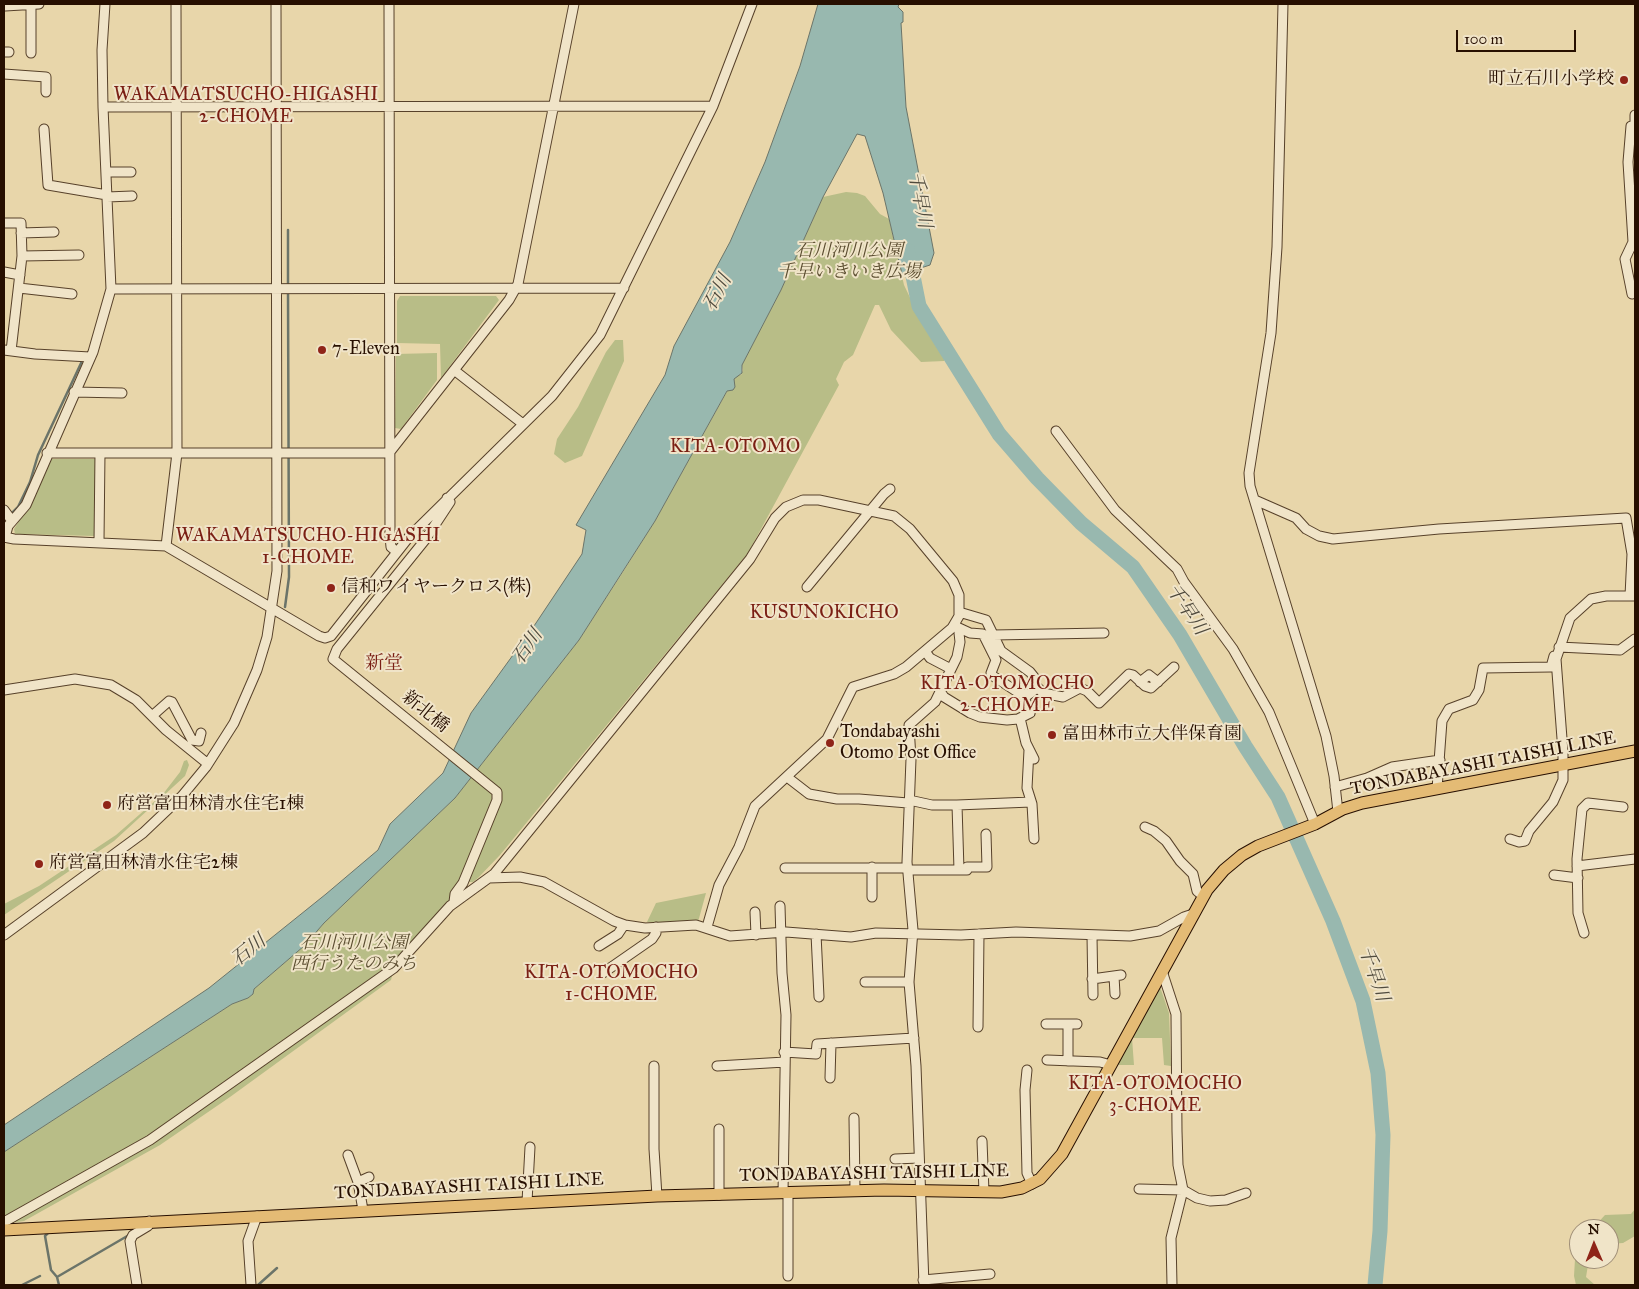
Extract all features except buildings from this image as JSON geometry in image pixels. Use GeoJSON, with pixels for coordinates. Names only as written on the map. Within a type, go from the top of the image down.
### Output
{"type":"FeatureCollection","features":[{"type":"Feature","properties":{"kind":"main road","name":"TONDABAYASHI TAISHI LINE"},"geometry":{"type":"LineString","coordinates":[[4,1230],[657,1196],[921,1190],[1008,1191],[1032,1184],[1046,1174],[1062,1154],[1203,896],[1218,876],[1236,859],[1272,840],[1314,825],[1338,812],[1374,800],[1635,751]]}},
{"type":"Feature","properties":{"kind":"street"},"geometry":{"type":"LineString","coordinates":[[31,4],[31,53]]}},
{"type":"Feature","properties":{"kind":"street"},"geometry":{"type":"LineString","coordinates":[[5,6],[39,4]]}},
{"type":"Feature","properties":{"kind":"street"},"geometry":{"type":"LineString","coordinates":[[104,4],[103,107],[106,172],[104,195],[111,289],[74,392],[26,505],[8,517],[8,526],[4,537],[166,546],[272,609],[320,636],[328,638],[409,537],[552,396],[592,346],[624,288],[714,106],[752,4]]}},
{"type":"Feature","properties":{"kind":"street"},"geometry":{"type":"LineString","coordinates":[[166,546],[177,453],[176,4]]}},
{"type":"Feature","properties":{"kind":"street"},"geometry":{"type":"LineString","coordinates":[[4,935],[143,833],[170,809],[225,741],[246,697],[264,645],[272,609],[277,571],[276,4]]}},
{"type":"Feature","properties":{"kind":"street"},"geometry":{"type":"LineString","coordinates":[[389,4],[390,536],[391,547],[397,552]]}},
{"type":"Feature","properties":{"kind":"street"},"geometry":{"type":"LineString","coordinates":[[390,453],[516,288],[574,4]]}},
{"type":"Feature","properties":{"kind":"street"},"geometry":{"type":"LineString","coordinates":[[1283,4],[1277,247],[1271,334],[1249,473],[1254,500],[1326,736],[1338,812]]}},
{"type":"Feature","properties":{"kind":"street"},"geometry":{"type":"LineString","coordinates":[[4,74],[50,77],[46,92]]}},
{"type":"Feature","properties":{"kind":"street"},"geometry":{"type":"LineString","coordinates":[[103,107],[714,106]]}},
{"type":"Feature","properties":{"kind":"street"},"geometry":{"type":"LineString","coordinates":[[1632,294],[1625,259],[1633,242],[1628,162],[1631,126],[1635,125],[1635,115]]}},
{"type":"Feature","properties":{"kind":"street"},"geometry":{"type":"LineString","coordinates":[[48,134],[48,185],[104,195],[132,196]]}},
{"type":"Feature","properties":{"kind":"street"},"geometry":{"type":"LineString","coordinates":[[106,172],[132,172]]}},
{"type":"Feature","properties":{"kind":"street"},"geometry":{"type":"LineString","coordinates":[[4,223],[21,223],[22,256],[19,288],[7,350],[88,356]]}},
{"type":"Feature","properties":{"kind":"street"},"geometry":{"type":"LineString","coordinates":[[21,233],[54,232]]}},
{"type":"Feature","properties":{"kind":"street"},"geometry":{"type":"LineString","coordinates":[[22,256],[79,255]]}},
{"type":"Feature","properties":{"kind":"street"},"geometry":{"type":"LineString","coordinates":[[4,272],[20,275]]}},
{"type":"Feature","properties":{"kind":"street"},"geometry":{"type":"LineString","coordinates":[[19,288],[72,294]]}},
{"type":"Feature","properties":{"kind":"street"},"geometry":{"type":"LineString","coordinates":[[111,289],[624,288]]}},
{"type":"Feature","properties":{"kind":"street"},"geometry":{"type":"LineString","coordinates":[[454,370],[523,424]]}},
{"type":"Feature","properties":{"kind":"street"},"geometry":{"type":"LineString","coordinates":[[74,392],[122,393]]}},
{"type":"Feature","properties":{"kind":"street"},"geometry":{"type":"LineString","coordinates":[[1056,431],[1115,510],[1177,569],[1184,582],[1233,650],[1269,712],[1314,825]]}},
{"type":"Feature","properties":{"kind":"street"},"geometry":{"type":"LineString","coordinates":[[47,453],[390,453]]}},
{"type":"Feature","properties":{"kind":"street"},"geometry":{"type":"LineString","coordinates":[[99,541],[100,453]]}},
{"type":"Feature","properties":{"kind":"street"},"geometry":{"type":"LineString","coordinates":[[807,587],[870,510],[890,489]]}},
{"type":"Feature","properties":{"kind":"street","name":"新北橋"},"geometry":{"type":"LineString","coordinates":[[447,498],[450,502],[426,540],[337,649],[333,659],[494,787],[497,792],[497,800],[463,883],[454,898],[454,902]]}},
{"type":"Feature","properties":{"kind":"street"},"geometry":{"type":"LineString","coordinates":[[4,1222],[150,1140],[382,978],[407,956],[454,902],[489,878],[750,559],[780,512],[794,502],[811,499],[894,516],[910,529],[957,587],[960,603],[957,628],[959,633],[959,651],[931,707],[910,725],[907,869],[912,933],[908,982],[914,1038],[924,1283],[990,1274]]}},
{"type":"Feature","properties":{"kind":"street"},"geometry":{"type":"LineString","coordinates":[[1254,500],[1296,518],[1306,529],[1318,536],[1333,539],[1439,529],[1626,518],[1632,554],[1632,596],[1606,596],[1591,599],[1570,618],[1556,659],[1563,780],[1553,802],[1528,832],[1525,841],[1519,842],[1510,839]]}},
{"type":"Feature","properties":{"kind":"street"},"geometry":{"type":"LineString","coordinates":[[960,612],[986,620],[1001,651],[1034,676],[1037,688],[1043,693],[1062,697],[1080,688],[1087,691],[1099,703],[1129,674],[1151,688],[1174,667]]}},
{"type":"Feature","properties":{"kind":"street"},"geometry":{"type":"LineString","coordinates":[[707,927],[719,885],[739,847],[755,806],[827,739],[853,687],[898,672],[957,628]]}},
{"type":"Feature","properties":{"kind":"street"},"geometry":{"type":"LineString","coordinates":[[957,628],[970,633],[983,634],[996,660],[991,673],[1028,696],[1037,688]]}},
{"type":"Feature","properties":{"kind":"street"},"geometry":{"type":"LineString","coordinates":[[994,635],[1104,633]]}},
{"type":"Feature","properties":{"kind":"street"},"geometry":{"type":"LineString","coordinates":[[1437,789],[1442,721],[1449,709],[1473,700],[1479,690],[1483,668],[1551,667],[1556,648],[1620,650],[1635,639]]}},
{"type":"Feature","properties":{"kind":"street"},"geometry":{"type":"LineString","coordinates":[[925,651],[930,658],[951,669]]}},
{"type":"Feature","properties":{"kind":"street"},"geometry":{"type":"LineString","coordinates":[[4,690],[75,679],[96,681],[124,691],[208,764]]}},
{"type":"Feature","properties":{"kind":"street"},"geometry":{"type":"LineString","coordinates":[[940,691],[944,697],[980,717],[1007,720],[1020,718],[1030,713],[1023,694]]}},
{"type":"Feature","properties":{"kind":"street"},"geometry":{"type":"LineString","coordinates":[[152,716],[169,701],[172,702],[192,740],[199,740],[201,733]]}},
{"type":"Feature","properties":{"kind":"street"},"geometry":{"type":"LineString","coordinates":[[1020,718],[1022,731],[1032,754],[1027,755],[1027,788],[1031,802],[1034,839]]}},
{"type":"Feature","properties":{"kind":"street"},"geometry":{"type":"LineString","coordinates":[[1335,786],[1367,778],[1392,767],[1440,760]]}},
{"type":"Feature","properties":{"kind":"street"},"geometry":{"type":"LineString","coordinates":[[787,777],[809,794],[837,799],[859,798],[909,801],[932,805],[1031,802]]}},
{"type":"Feature","properties":{"kind":"street"},"geometry":{"type":"LineString","coordinates":[[1584,933],[1578,913],[1577,866],[1582,809],[1588,802],[1623,807]]}},
{"type":"Feature","properties":{"kind":"street"},"geometry":{"type":"LineString","coordinates":[[957,805],[959,870]]}},
{"type":"Feature","properties":{"kind":"street"},"geometry":{"type":"LineString","coordinates":[[1144,827],[1154,830],[1166,841],[1180,861],[1194,874],[1197,891],[1203,896]]}},
{"type":"Feature","properties":{"kind":"street"},"geometry":{"type":"LineString","coordinates":[[785,868],[872,867],[967,870],[967,867],[986,867],[986,834]]}},
{"type":"Feature","properties":{"kind":"street"},"geometry":{"type":"LineString","coordinates":[[1577,866],[1635,859]]}},
{"type":"Feature","properties":{"kind":"street"},"geometry":{"type":"LineString","coordinates":[[872,867],[872,897]]}},
{"type":"Feature","properties":{"kind":"street"},"geometry":{"type":"LineString","coordinates":[[1554,876],[1578,878]]}},
{"type":"Feature","properties":{"kind":"street"},"geometry":{"type":"LineString","coordinates":[[489,878],[520,877],[544,882],[624,925],[656,928],[688,925],[707,927],[730,936],[756,936],[781,932],[851,937],[912,933],[980,934],[1016,932],[1092,936],[1138,936],[1159,931],[1193,914]]}},
{"type":"Feature","properties":{"kind":"street"},"geometry":{"type":"LineString","coordinates":[[780,906],[782,972],[786,1015],[784,1062],[788,1276]]}},
{"type":"Feature","properties":{"kind":"street"},"geometry":{"type":"LineString","coordinates":[[754,912],[756,936]]}},
{"type":"Feature","properties":{"kind":"street"},"geometry":{"type":"LineString","coordinates":[[599,946],[618,934],[624,925]]}},
{"type":"Feature","properties":{"kind":"street"},"geometry":{"type":"LineString","coordinates":[[603,974],[652,939],[656,933],[656,928]]}},
{"type":"Feature","properties":{"kind":"street"},"geometry":{"type":"LineString","coordinates":[[816,934],[819,997]]}},
{"type":"Feature","properties":{"kind":"street"},"geometry":{"type":"LineString","coordinates":[[978,1027],[980,934]]}},
{"type":"Feature","properties":{"kind":"street"},"geometry":{"type":"LineString","coordinates":[[1092,936],[1093,995]]}},
{"type":"Feature","properties":{"kind":"street"},"geometry":{"type":"LineString","coordinates":[[1162,972],[1176,1014],[1177,1131],[1179,1168],[1183,1190],[1171,1238],[1172,1285]]}},
{"type":"Feature","properties":{"kind":"street"},"geometry":{"type":"LineString","coordinates":[[1092,979],[1118,975],[1115,994]]}},
{"type":"Feature","properties":{"kind":"street"},"geometry":{"type":"LineString","coordinates":[[865,982],[908,982]]}},
{"type":"Feature","properties":{"kind":"street"},"geometry":{"type":"LineString","coordinates":[[1046,1024],[1072,1025],[1068,1061]]}},
{"type":"Feature","properties":{"kind":"street"},"geometry":{"type":"LineString","coordinates":[[784,1052],[816,1054],[817,1044],[914,1038]]}},
{"type":"Feature","properties":{"kind":"street"},"geometry":{"type":"LineString","coordinates":[[830,1078],[831,1043]]}},
{"type":"Feature","properties":{"kind":"street"},"geometry":{"type":"LineString","coordinates":[[1047,1060],[1100,1062],[1111,1065]]}},
{"type":"Feature","properties":{"kind":"street"},"geometry":{"type":"LineString","coordinates":[[717,1066],[784,1062]]}},
{"type":"Feature","properties":{"kind":"street"},"geometry":{"type":"LineString","coordinates":[[654,1066],[654,1149],[657,1196]]}},
{"type":"Feature","properties":{"kind":"street"},"geometry":{"type":"LineString","coordinates":[[1028,1070],[1025,1090],[1027,1173],[1032,1184]]}},
{"type":"Feature","properties":{"kind":"street"},"geometry":{"type":"LineString","coordinates":[[854,1118],[855,1191]]}},
{"type":"Feature","properties":{"kind":"street"},"geometry":{"type":"LineString","coordinates":[[718,1195],[719,1129]]}},
{"type":"Feature","properties":{"kind":"street"},"geometry":{"type":"LineString","coordinates":[[982,1141],[984,1192]]}},
{"type":"Feature","properties":{"kind":"street"},"geometry":{"type":"LineString","coordinates":[[527,1202],[530,1147]]}},
{"type":"Feature","properties":{"kind":"street"},"geometry":{"type":"LineString","coordinates":[[348,1155],[358,1182],[363,1210]]}},
{"type":"Feature","properties":{"kind":"street"},"geometry":{"type":"LineString","coordinates":[[895,1159],[919,1158]]}},
{"type":"Feature","properties":{"kind":"street"},"geometry":{"type":"LineString","coordinates":[[358,1182],[369,1177]]}},
{"type":"Feature","properties":{"kind":"street"},"geometry":{"type":"LineString","coordinates":[[1139,1188],[1183,1190],[1197,1198],[1210,1201],[1226,1200],[1246,1193]]}},
{"type":"Feature","properties":{"kind":"street"},"geometry":{"type":"LineString","coordinates":[[251,1285],[248,1242],[257,1216]]}},
{"type":"Feature","properties":{"kind":"street"},"geometry":{"type":"LineString","coordinates":[[137,1285],[130,1241],[133,1235],[148,1226],[149,1221]]}},
{"type":"Feature","properties":{"kind":"green space"},"geometry":{"type":"Polygon","coordinates":[[[846,192],[865,196],[880,214],[889,219],[904,285],[924,327],[945,359],[944,361],[921,362],[891,330],[879,305],[875,305],[853,355],[844,362],[836,379],[839,385],[748,553],[500,855],[478,878],[473,882],[467,882],[455,894],[394,968],[391,980],[230,1097],[160,1145],[24,1221],[4,1224],[4,1152],[232,1004],[248,998],[253,994],[254,989],[304,946],[324,923],[455,798],[579,640],[623,572],[655,521],[736,375],[741,375],[742,365],[781,290],[823,197],[846,192]]]}},
{"type":"Feature","properties":{"kind":"green space"},"geometry":{"type":"Polygon","coordinates":[[[400,296],[496,296],[499,300],[441,378],[440,344],[397,343],[397,301],[400,296]]]}},
{"type":"Feature","properties":{"kind":"green space"},"geometry":{"type":"Polygon","coordinates":[[[615,340],[623,340],[624,361],[582,456],[565,463],[554,454],[557,439],[578,407],[606,352],[615,340]]]}},
{"type":"Feature","properties":{"kind":"green space"},"geometry":{"type":"Polygon","coordinates":[[[437,353],[437,380],[401,429],[395,428],[396,354],[437,353]]]}},
{"type":"Feature","properties":{"kind":"green space"},"geometry":{"type":"Polygon","coordinates":[[[49,459],[96,459],[94,536],[15,534],[14,529],[32,500],[49,459]]]}},
{"type":"Feature","properties":{"kind":"green space"},"geometry":{"type":"Polygon","coordinates":[[[187,760],[189,765],[185,776],[114,841],[4,915],[4,904],[39,886],[116,835],[163,794],[180,772],[184,761],[187,760]]]}},
{"type":"Feature","properties":{"kind":"green space"},"geometry":{"type":"Polygon","coordinates":[[[706,893],[698,922],[647,922],[656,903],[706,893]]]}},
{"type":"Feature","properties":{"kind":"green space"},"geometry":{"type":"Polygon","coordinates":[[[1159,984],[1169,1013],[1171,1066],[1164,1065],[1162,1038],[1132,1038],[1134,1065],[1115,1065],[1159,984]]]}},
{"type":"Feature","properties":{"kind":"green space"},"geometry":{"type":"Polygon","coordinates":[[[1635,1209],[1635,1236],[1619,1243],[1619,1219],[1601,1219],[1605,1215],[1631,1214],[1635,1209]]]}},
{"type":"Feature","properties":{"kind":"green space"},"geometry":{"type":"Polygon","coordinates":[[[1574,1269],[1587,1269],[1586,1277],[1595,1285],[1576,1285],[1574,1269]]]}},
{"type":"Feature","properties":{"kind":"water","name":"石川"},"geometry":{"type":"Polygon","coordinates":[[[818,4],[899,4],[898,7],[903,12],[903,22],[901,23],[906,107],[934,253],[930,265],[902,274],[883,193],[865,136],[857,134],[823,197],[781,290],[742,365],[742,373],[734,379],[735,387],[733,390],[727,391],[655,521],[579,640],[455,798],[324,923],[304,946],[254,989],[253,994],[248,998],[232,1004],[4,1152],[4,1125],[209,988],[378,850],[390,824],[443,773],[471,713],[534,626],[582,554],[586,530],[576,525],[665,375],[674,346],[730,242],[765,162],[800,66],[818,4]]]}},
{"type":"Feature","properties":{"kind":"waterway"},"geometry":{"type":"LineString","coordinates":[[288,230],[288,286]]}},
{"type":"Feature","properties":{"kind":"waterway","name":"千早川"},"geometry":{"type":"LineString","coordinates":[[908,251],[919,306],[999,434],[1037,478],[1081,523],[1133,567],[1180,635],[1245,746],[1278,797],[1333,921],[1363,1001],[1378,1073],[1383,1135],[1380,1231],[1375,1285]]}},
{"type":"Feature","properties":{"kind":"waterway"},"geometry":{"type":"LineString","coordinates":[[285,607],[289,577],[288,291]]}},
{"type":"Feature","properties":{"kind":"waterway"},"geometry":{"type":"LineString","coordinates":[[10,515],[18,507],[30,482],[38,455],[83,359]]}},
{"type":"Feature","properties":{"kind":"waterway"},"geometry":{"type":"LineString","coordinates":[[49,1232],[45,1236],[51,1270],[57,1277],[59,1285]]}},
{"type":"Feature","properties":{"kind":"waterway"},"geometry":{"type":"LineString","coordinates":[[57,1277],[129,1235]]}},
{"type":"Feature","properties":{"kind":"waterway"},"geometry":{"type":"LineString","coordinates":[[258,1285],[277,1268]]}},
{"type":"Feature","properties":{"kind":"waterway"},"geometry":{"type":"LineString","coordinates":[[22,1285],[40,1276]]}},
{"type":"Feature","properties":{"kind":"place","name":"町立石川小学校"},"geometry":{"type":"Point","coordinates":[1624,80]}},
{"type":"Feature","properties":{"kind":"place","name":"7-Eleven"},"geometry":{"type":"Point","coordinates":[322,350]}},
{"type":"Feature","properties":{"kind":"place","name":"信和ワイヤークロス(株)"},"geometry":{"type":"Point","coordinates":[331,588]}},
{"type":"Feature","properties":{"kind":"place","name":"富田林市立大伴保育園"},"geometry":{"type":"Point","coordinates":[1052,735]}},
{"type":"Feature","properties":{"kind":"place","name":"Tondabayashi Otomo Post Office"},"geometry":{"type":"Point","coordinates":[830,743]}},
{"type":"Feature","properties":{"kind":"place","name":"府営富田林清水住宅1棟"},"geometry":{"type":"Point","coordinates":[107,805]}},
{"type":"Feature","properties":{"kind":"place","name":"府営富田林清水住宅2棟"},"geometry":{"type":"Point","coordinates":[39,864]}},
{"type":"Feature","properties":{"kind":"district","name":"WAKAMATSUCHO-HIGASHI 2-CHOME"},"geometry":{"type":"Point","coordinates":[246,106]}},
{"type":"Feature","properties":{"kind":"district","name":"KITA-OTOMO"},"geometry":{"type":"Point","coordinates":[735,447]}},
{"type":"Feature","properties":{"kind":"district","name":"WAKAMATSUCHO-HIGASHI 1-CHOME"},"geometry":{"type":"Point","coordinates":[308,547]}},
{"type":"Feature","properties":{"kind":"district","name":"KUSUNOKICHO"},"geometry":{"type":"Point","coordinates":[824,613]}},
{"type":"Feature","properties":{"kind":"district","name":"新堂"},"geometry":{"type":"Point","coordinates":[384,664]}},
{"type":"Feature","properties":{"kind":"district","name":"KITA-OTOMOCHO 2-CHOME"},"geometry":{"type":"Point","coordinates":[1007,695]}},
{"type":"Feature","properties":{"kind":"district","name":"KITA-OTOMOCHO 1-CHOME"},"geometry":{"type":"Point","coordinates":[611,984]}},
{"type":"Feature","properties":{"kind":"district","name":"KITA-OTOMOCHO 3-CHOME"},"geometry":{"type":"Point","coordinates":[1155,1095]}},
{"type":"Feature","properties":{"kind":"park label","name":"石川河川公園 千早いきいき広場"},"geometry":{"type":"Point","coordinates":[849,262]}},
{"type":"Feature","properties":{"kind":"park label","name":"石川河川公園 西行うたのみち"},"geometry":{"type":"Point","coordinates":[354,954]}}]}
